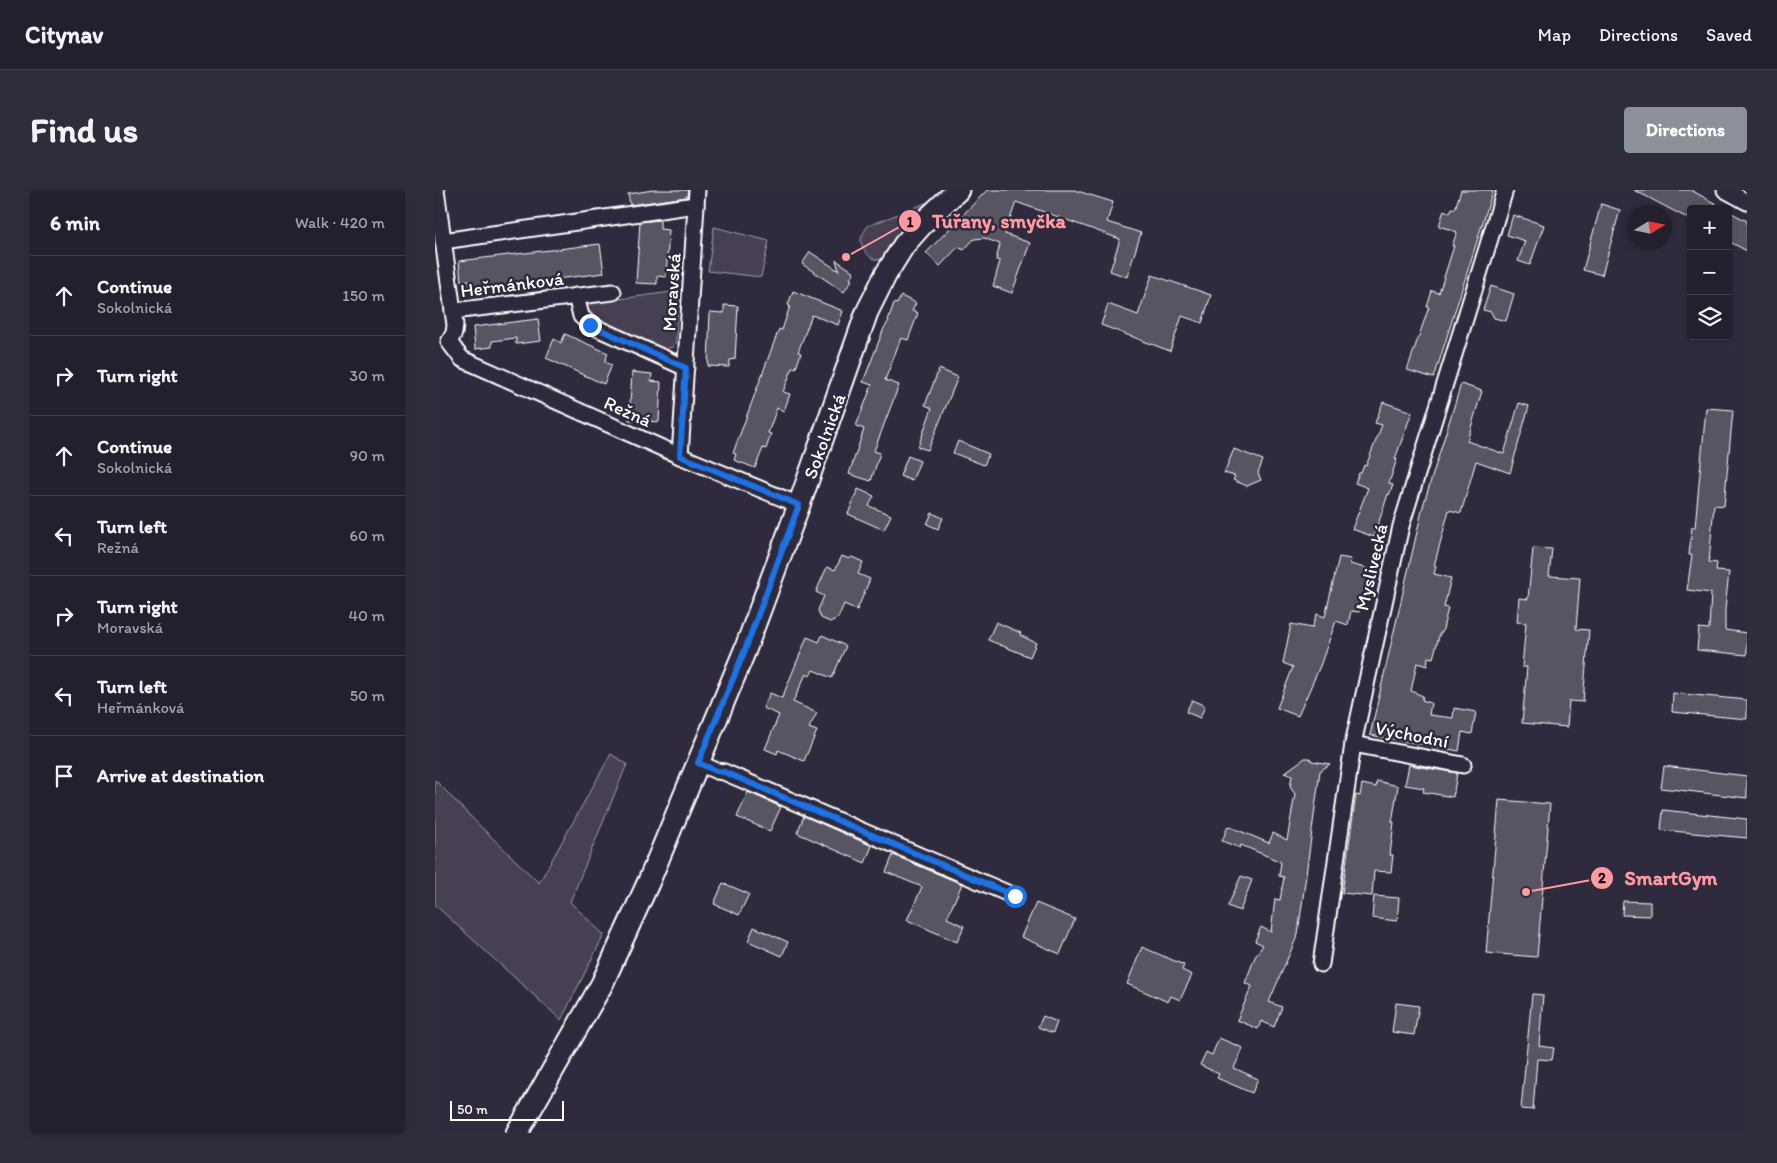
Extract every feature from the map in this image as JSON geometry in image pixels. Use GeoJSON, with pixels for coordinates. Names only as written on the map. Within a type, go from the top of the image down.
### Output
{"type":"FeatureCollection","features":[{"type":"Feature","properties":{"kind":"main road","name":"Sokolnická"},"geometry":{"type":"LineString","coordinates":[[517,1133],[602,984],[649,881],[723,704],[799,505],[877,291],[895,259],[911,237],[958,190]]}},
{"type":"Feature","properties":{"kind":"street","name":"Režná"},"geometry":{"type":"LineString","coordinates":[[437,190],[453,311],[454,333],[442,344],[462,360],[680,456],[799,505]]}},
{"type":"Feature","properties":{"kind":"street","name":"Myslivecká"},"geometry":{"type":"LineString","coordinates":[[1321,964],[1353,744],[1401,526],[1505,190]]}},
{"type":"Feature","properties":{"kind":"street"},"geometry":{"type":"LineString","coordinates":[[1725,190],[1747,202]]}},
{"type":"Feature","properties":{"kind":"street"},"geometry":{"type":"LineString","coordinates":[[443,241],[697,197]]}},
{"type":"Feature","properties":{"kind":"street","name":"Moravská"},"geometry":{"type":"LineString","coordinates":[[680,456],[697,197]]}},
{"type":"Feature","properties":{"kind":"street","name":"Heřmánková"},"geometry":{"type":"LineString","coordinates":[[453,311],[613,292]]}},
{"type":"Feature","properties":{"kind":"street","name":"Heřmánková"},"geometry":{"type":"LineString","coordinates":[[576,296],[581,316],[590,325],[686,368]]}},
{"type":"Feature","properties":{"kind":"street","name":"Východní"},"geometry":{"type":"LineString","coordinates":[[1353,744],[1463,765]]}},
{"type":"Feature","properties":{"kind":"street"},"geometry":{"type":"LineString","coordinates":[[698,763],[724,772],[1015,896]]}},
{"type":"Feature","properties":{"kind":"shaded area"},"geometry":{"type":"Polygon","coordinates":[[[928,202],[902,231],[883,258],[877,260],[867,254],[861,240],[868,226],[928,202]]]}},
{"type":"Feature","properties":{"kind":"shaded area"},"geometry":{"type":"Polygon","coordinates":[[[714,227],[769,241],[761,277],[708,271],[714,227]]]}},
{"type":"Feature","properties":{"kind":"shaded area"},"geometry":{"type":"Polygon","coordinates":[[[671,292],[678,296],[676,341],[673,347],[668,348],[666,352],[589,317],[587,308],[590,303],[671,292]]]}},
{"type":"Feature","properties":{"kind":"shaded area"},"geometry":{"type":"Polygon","coordinates":[[[611,754],[627,764],[570,902],[604,935],[561,1020],[435,905],[435,780],[539,883],[611,754]]]}},
{"type":"Feature","properties":{"kind":"building"},"geometry":{"type":"Polygon","coordinates":[[[653,190],[688,190],[687,197],[630,205],[628,194],[653,190]]]}},
{"type":"Feature","properties":{"kind":"building"},"geometry":{"type":"Polygon","coordinates":[[[987,190],[1074,190],[1113,202],[1107,222],[1141,233],[1127,277],[1110,271],[1120,239],[1016,202],[1005,234],[1030,243],[1012,293],[993,286],[1000,261],[996,260],[1000,244],[984,238],[974,239],[964,250],[958,247],[940,266],[926,253],[987,190]]]}},
{"type":"Feature","properties":{"kind":"building"},"geometry":{"type":"Polygon","coordinates":[[[1461,190],[1493,190],[1434,378],[1407,370],[1429,307],[1427,307],[1432,291],[1439,293],[1454,246],[1452,246],[1457,232],[1439,226],[1444,210],[1450,213],[1452,208],[1455,209],[1461,190]]]}},
{"type":"Feature","properties":{"kind":"building"},"geometry":{"type":"Polygon","coordinates":[[[1634,190],[1691,190],[1718,205],[1687,205],[1687,218],[1672,210],[1672,205],[1662,205],[1634,190]]]}},
{"type":"Feature","properties":{"kind":"building"},"geometry":{"type":"Polygon","coordinates":[[[1601,204],[1620,210],[1602,275],[1583,270],[1601,204]]]}},
{"type":"Feature","properties":{"kind":"building"},"geometry":{"type":"Polygon","coordinates":[[[1732,213],[1747,221],[1747,251],[1732,243],[1732,213]]]}},
{"type":"Feature","properties":{"kind":"building"},"geometry":{"type":"Polygon","coordinates":[[[1513,215],[1544,225],[1530,265],[1518,261],[1525,241],[1507,235],[1513,215]]]}},
{"type":"Feature","properties":{"kind":"building"},"geometry":{"type":"Polygon","coordinates":[[[660,220],[660,229],[669,230],[666,277],[657,276],[657,284],[636,283],[640,222],[660,220]]]}},
{"type":"Feature","properties":{"kind":"building"},"geometry":{"type":"Polygon","coordinates":[[[600,244],[604,273],[470,290],[469,280],[461,281],[459,261],[600,244]]]}},
{"type":"Feature","properties":{"kind":"building"},"geometry":{"type":"Polygon","coordinates":[[[810,252],[839,271],[836,260],[854,272],[850,279],[852,280],[844,292],[802,264],[810,252]]]}},
{"type":"Feature","properties":{"kind":"building"},"geometry":{"type":"Polygon","coordinates":[[[1152,275],[1211,295],[1202,323],[1182,316],[1170,351],[1101,325],[1108,304],[1138,315],[1152,275]]]}},
{"type":"Feature","properties":{"kind":"building"},"geometry":{"type":"Polygon","coordinates":[[[1491,286],[1514,294],[1506,321],[1494,318],[1491,312],[1483,310],[1491,286]]]}},
{"type":"Feature","properties":{"kind":"building"},"geometry":{"type":"Polygon","coordinates":[[[793,291],[843,311],[838,325],[812,315],[798,352],[801,353],[796,368],[793,367],[783,392],[790,394],[784,411],[777,408],[768,433],[771,434],[766,449],[763,448],[755,468],[734,460],[736,454],[733,453],[779,329],[782,330],[793,291]]]}},
{"type":"Feature","properties":{"kind":"building"},"geometry":{"type":"Polygon","coordinates":[[[901,296],[916,303],[912,311],[918,313],[908,340],[901,338],[885,380],[899,385],[874,451],[880,453],[871,481],[849,474],[864,429],[856,426],[872,385],[863,382],[884,328],[889,321],[894,303],[897,304],[901,296]]]}},
{"type":"Feature","properties":{"kind":"building"},"geometry":{"type":"Polygon","coordinates":[[[724,305],[738,306],[735,359],[730,360],[729,367],[708,366],[710,312],[724,313],[724,305]]]}},
{"type":"Feature","properties":{"kind":"building"},"geometry":{"type":"Polygon","coordinates":[[[538,319],[541,341],[516,344],[516,338],[492,341],[492,347],[475,349],[473,327],[538,319]]]}},
{"type":"Feature","properties":{"kind":"building"},"geometry":{"type":"Polygon","coordinates":[[[565,334],[608,353],[605,362],[612,365],[604,384],[546,358],[554,339],[561,343],[565,334]]]}},
{"type":"Feature","properties":{"kind":"building"},"geometry":{"type":"Polygon","coordinates":[[[939,369],[958,377],[928,450],[918,447],[932,408],[925,405],[939,369]]]}},
{"type":"Feature","properties":{"kind":"building"},"geometry":{"type":"Polygon","coordinates":[[[632,372],[652,374],[651,381],[661,382],[659,422],[629,420],[632,372]]]}},
{"type":"Feature","properties":{"kind":"building"},"geometry":{"type":"Polygon","coordinates":[[[1461,384],[1482,391],[1467,441],[1504,454],[1519,403],[1529,406],[1510,473],[1476,461],[1461,513],[1449,510],[1434,566],[1436,566],[1434,574],[1451,578],[1444,607],[1448,608],[1433,658],[1428,657],[1427,666],[1417,663],[1411,691],[1423,696],[1422,700],[1431,703],[1429,715],[1453,718],[1454,708],[1476,712],[1472,734],[1462,732],[1459,751],[1370,735],[1423,506],[1461,384]]]}},
{"type":"Feature","properties":{"kind":"building"},"geometry":{"type":"Polygon","coordinates":[[[1383,402],[1412,412],[1395,459],[1397,459],[1389,483],[1393,485],[1388,494],[1374,537],[1352,529],[1368,488],[1355,483],[1364,465],[1366,466],[1382,425],[1375,423],[1383,402]]]}},
{"type":"Feature","properties":{"kind":"building"},"geometry":{"type":"Polygon","coordinates":[[[1706,408],[1733,410],[1724,506],[1714,505],[1709,562],[1717,563],[1716,571],[1729,572],[1725,630],[1747,633],[1747,655],[1697,650],[1699,628],[1709,629],[1711,593],[1687,590],[1692,555],[1689,555],[1692,527],[1695,527],[1706,408]]]}},
{"type":"Feature","properties":{"kind":"building"},"geometry":{"type":"Polygon","coordinates":[[[958,441],[989,454],[984,465],[953,453],[958,441]]]}},
{"type":"Feature","properties":{"kind":"building"},"geometry":{"type":"Polygon","coordinates":[[[1234,449],[1263,460],[1258,473],[1261,480],[1247,486],[1233,480],[1235,476],[1224,473],[1234,449]]]}},
{"type":"Feature","properties":{"kind":"building"},"geometry":{"type":"Polygon","coordinates":[[[908,456],[920,461],[912,481],[900,476],[908,456]]]}},
{"type":"Feature","properties":{"kind":"building"},"geometry":{"type":"Polygon","coordinates":[[[858,489],[874,496],[869,506],[891,515],[884,530],[848,514],[858,489]]]}},
{"type":"Feature","properties":{"kind":"building"},"geometry":{"type":"Polygon","coordinates":[[[932,513],[943,518],[938,529],[927,524],[932,513]]]}},
{"type":"Feature","properties":{"kind":"building"},"geometry":{"type":"Polygon","coordinates":[[[1533,548],[1552,549],[1549,576],[1580,578],[1576,629],[1589,630],[1583,702],[1569,701],[1567,727],[1522,723],[1527,667],[1522,667],[1526,623],[1517,622],[1519,598],[1528,599],[1533,548]]]}},
{"type":"Feature","properties":{"kind":"building"},"geometry":{"type":"Polygon","coordinates":[[[842,556],[849,559],[852,557],[863,562],[858,574],[870,579],[857,610],[844,604],[838,618],[830,622],[821,618],[818,610],[824,596],[816,592],[827,567],[835,570],[842,556]]]}},
{"type":"Feature","properties":{"kind":"building"},"geometry":{"type":"Polygon","coordinates":[[[1339,557],[1351,559],[1350,564],[1369,569],[1359,612],[1351,611],[1348,625],[1336,621],[1320,666],[1298,716],[1277,708],[1293,667],[1283,663],[1291,624],[1312,628],[1317,614],[1325,617],[1339,557]]]}},
{"type":"Feature","properties":{"kind":"building"},"geometry":{"type":"Polygon","coordinates":[[[996,622],[1021,633],[1020,635],[1036,643],[1030,657],[988,640],[996,622]]]}},
{"type":"Feature","properties":{"kind":"building"},"geometry":{"type":"Polygon","coordinates":[[[822,635],[846,646],[832,678],[813,670],[810,676],[806,674],[793,702],[817,713],[809,728],[817,731],[804,761],[778,750],[777,754],[765,749],[779,715],[763,708],[770,693],[782,698],[807,637],[819,642],[822,635]]]}},
{"type":"Feature","properties":{"kind":"building"},"geometry":{"type":"Polygon","coordinates":[[[1673,693],[1747,700],[1747,719],[1672,712],[1673,693]]]}},
{"type":"Feature","properties":{"kind":"building"},"geometry":{"type":"Polygon","coordinates":[[[1192,700],[1205,706],[1200,718],[1186,712],[1192,700]]]}},
{"type":"Feature","properties":{"kind":"building"},"geometry":{"type":"Polygon","coordinates":[[[1305,758],[1330,764],[1320,771],[1298,934],[1269,1002],[1282,1007],[1274,1027],[1261,1021],[1258,1029],[1237,1020],[1252,986],[1245,983],[1255,957],[1263,945],[1255,941],[1261,927],[1271,932],[1275,899],[1280,900],[1284,877],[1279,876],[1281,862],[1241,845],[1240,848],[1222,841],[1228,826],[1269,843],[1273,833],[1287,840],[1295,794],[1290,787],[1292,776],[1284,773],[1305,758]]]}},
{"type":"Feature","properties":{"kind":"building"},"geometry":{"type":"Polygon","coordinates":[[[1409,765],[1457,773],[1453,797],[1423,792],[1424,788],[1405,785],[1409,765]]]}},
{"type":"Feature","properties":{"kind":"building"},"geometry":{"type":"Polygon","coordinates":[[[1664,766],[1747,776],[1747,798],[1661,788],[1664,766]]]}},
{"type":"Feature","properties":{"kind":"building"},"geometry":{"type":"Polygon","coordinates":[[[1377,781],[1398,786],[1392,822],[1394,822],[1390,855],[1393,855],[1391,872],[1374,871],[1372,896],[1342,893],[1356,795],[1360,796],[1362,784],[1376,787],[1377,781]]]}},
{"type":"Feature","properties":{"kind":"building"},"geometry":{"type":"Polygon","coordinates":[[[748,792],[781,807],[770,831],[737,817],[748,792]]]}},
{"type":"Feature","properties":{"kind":"building"},"geometry":{"type":"Polygon","coordinates":[[[1499,800],[1550,804],[1537,957],[1486,953],[1499,800]]]}},
{"type":"Feature","properties":{"kind":"building"},"geometry":{"type":"Polygon","coordinates":[[[1663,810],[1747,819],[1747,838],[1661,830],[1663,810]]]}},
{"type":"Feature","properties":{"kind":"building"},"geometry":{"type":"Polygon","coordinates":[[[804,816],[872,846],[865,863],[797,833],[804,816]]]}},
{"type":"Feature","properties":{"kind":"building"},"geometry":{"type":"Polygon","coordinates":[[[893,855],[962,884],[947,918],[964,926],[957,942],[907,920],[922,887],[886,872],[893,855]]]}},
{"type":"Feature","properties":{"kind":"building"},"geometry":{"type":"Polygon","coordinates":[[[1241,876],[1252,880],[1240,911],[1228,906],[1241,876]]]}},
{"type":"Feature","properties":{"kind":"building"},"geometry":{"type":"Polygon","coordinates":[[[723,883],[749,894],[739,915],[714,904],[723,883]]]}},
{"type":"Feature","properties":{"kind":"building"},"geometry":{"type":"Polygon","coordinates":[[[1374,896],[1399,898],[1397,921],[1372,918],[1374,896]]]}},
{"type":"Feature","properties":{"kind":"building"},"geometry":{"type":"Polygon","coordinates":[[[1623,901],[1650,902],[1650,916],[1622,915],[1623,901]]]}},
{"type":"Feature","properties":{"kind":"building"},"geometry":{"type":"Polygon","coordinates":[[[1036,903],[1075,919],[1060,954],[1021,937],[1036,903]]]}},
{"type":"Feature","properties":{"kind":"building"},"geometry":{"type":"Polygon","coordinates":[[[754,927],[788,942],[782,956],[748,941],[754,927]]]}},
{"type":"Feature","properties":{"kind":"building"},"geometry":{"type":"Polygon","coordinates":[[[1142,947],[1184,965],[1182,970],[1192,975],[1180,1000],[1171,996],[1168,1002],[1127,984],[1142,947]]]}},
{"type":"Feature","properties":{"kind":"building"},"geometry":{"type":"Polygon","coordinates":[[[1532,994],[1543,995],[1539,1046],[1554,1048],[1552,1060],[1537,1059],[1533,1110],[1521,1109],[1532,994]]]}},
{"type":"Feature","properties":{"kind":"building"},"geometry":{"type":"Polygon","coordinates":[[[1396,1003],[1419,1006],[1414,1035],[1392,1032],[1396,1003]]]}},
{"type":"Feature","properties":{"kind":"building"},"geometry":{"type":"Polygon","coordinates":[[[1043,1016],[1057,1022],[1053,1033],[1038,1027],[1043,1016]]]}},
{"type":"Feature","properties":{"kind":"building"},"geometry":{"type":"Polygon","coordinates":[[[1219,1038],[1243,1048],[1234,1068],[1258,1079],[1252,1093],[1217,1078],[1219,1074],[1200,1065],[1206,1052],[1212,1055],[1219,1038]]]}},
{"type":"Feature","properties":{"kind":"place","name":"Tuřany, smyčka"},"geometry":{"type":"Point","coordinates":[846,257]}},
{"type":"Feature","properties":{"kind":"place","name":"SmartGym"},"geometry":{"type":"Point","coordinates":[1526,892]}},
{"type":"Feature","properties":{"kind":"route"},"geometry":{"type":"LineString","coordinates":[[590,325],[686,368],[680,456],[799,505],[745,650],[698,763],[724,772],[1015,896]]}}]}
